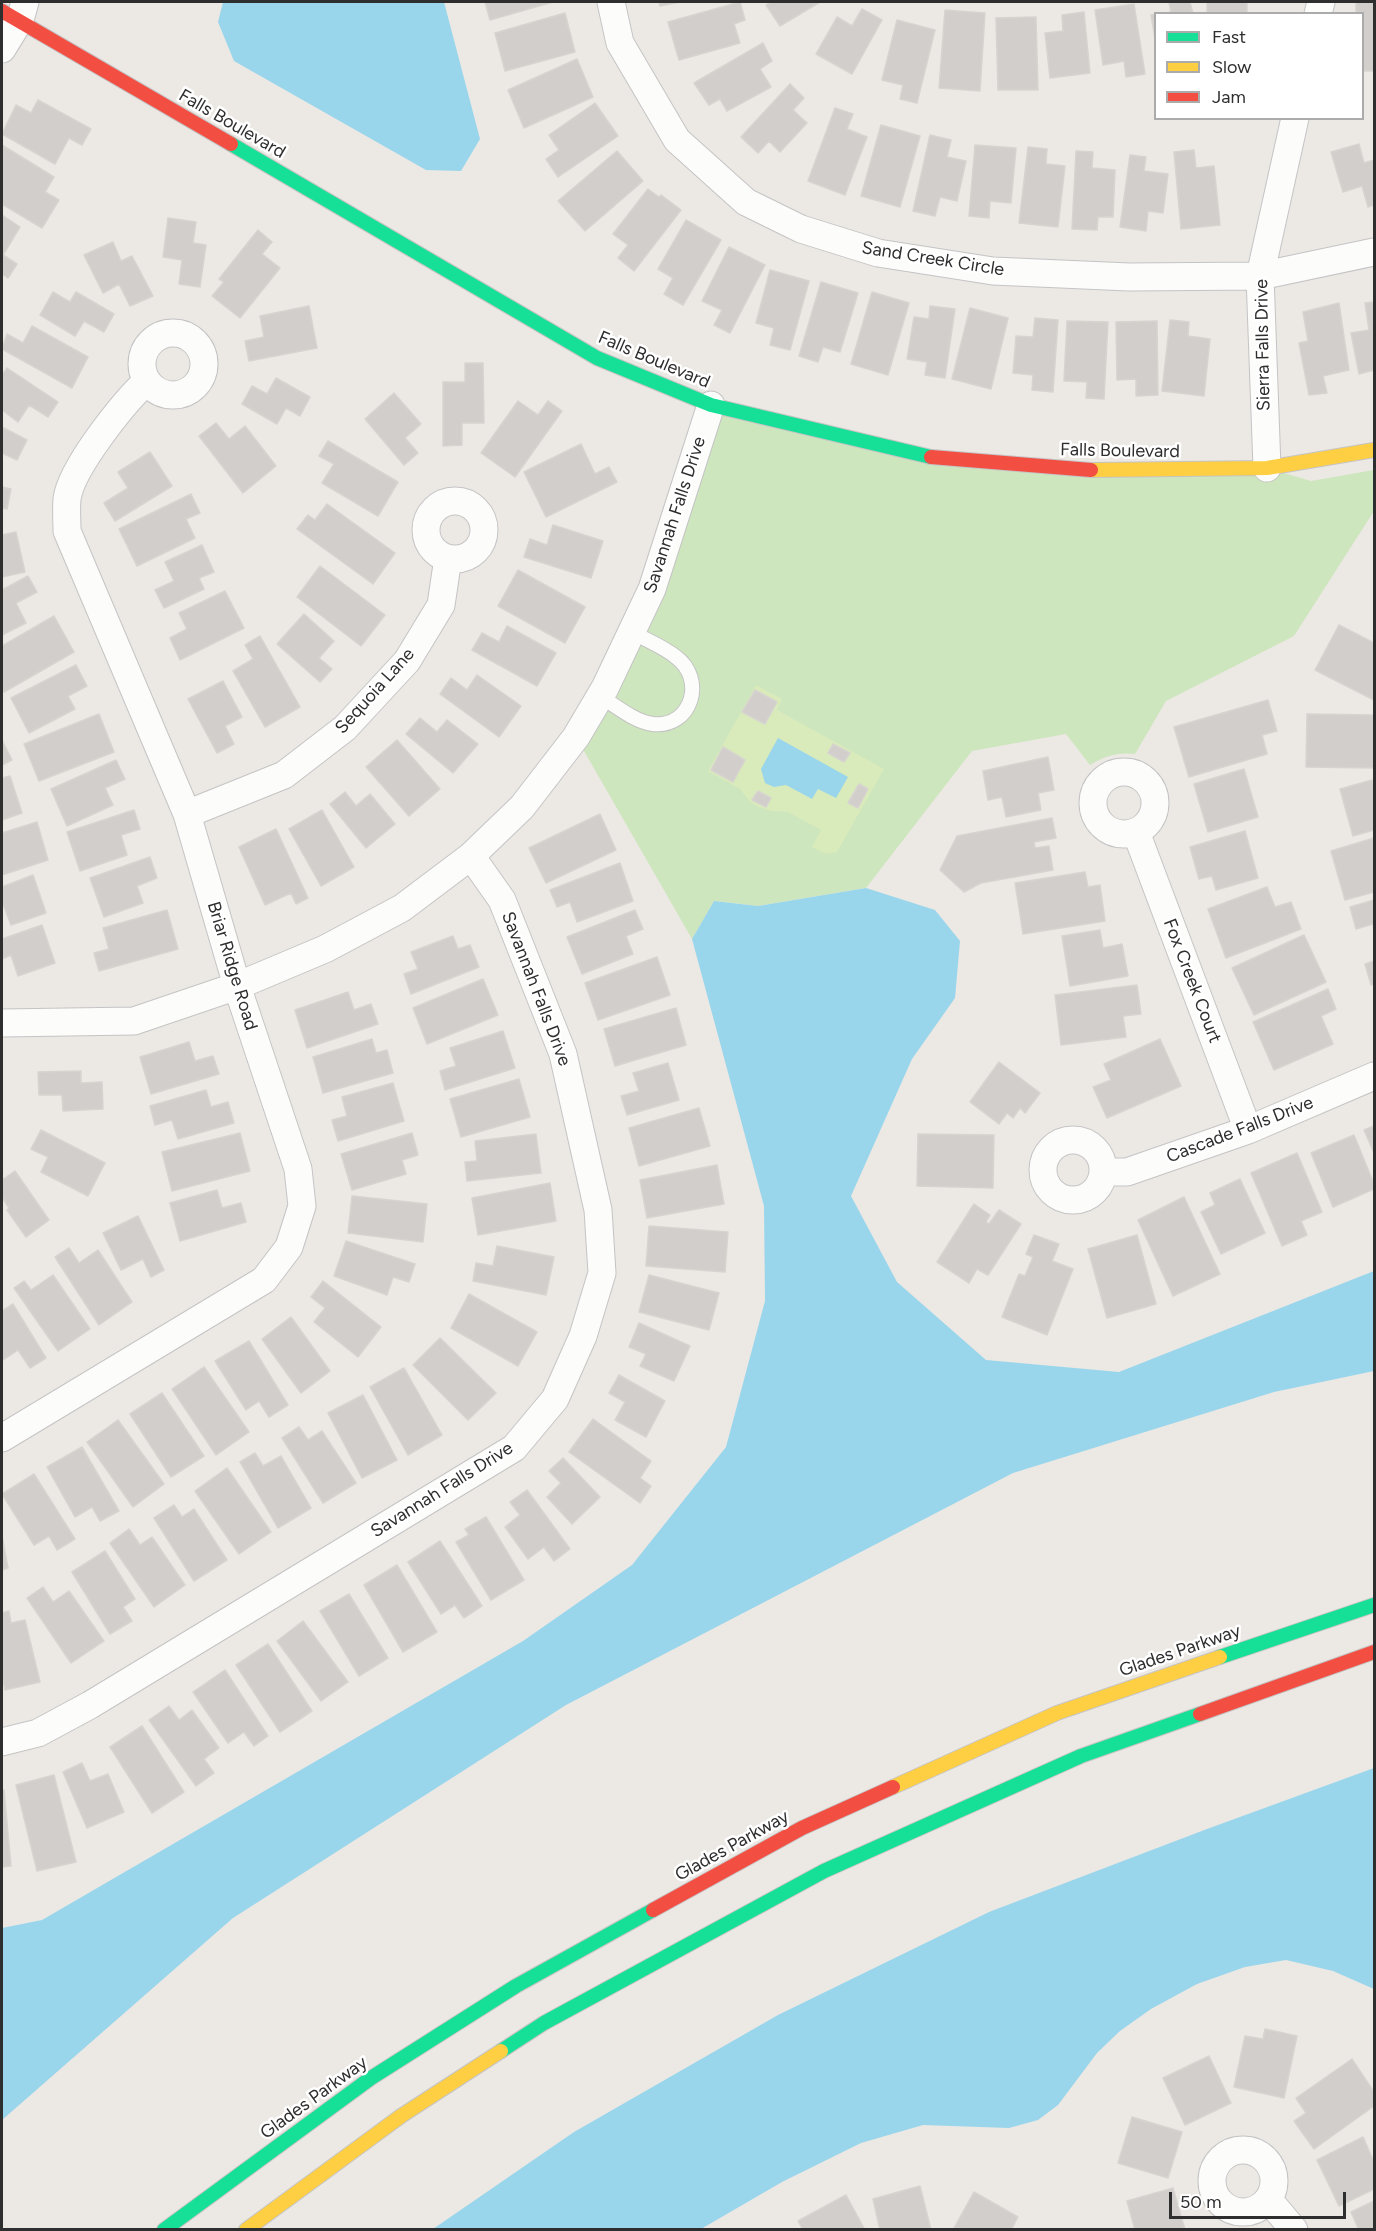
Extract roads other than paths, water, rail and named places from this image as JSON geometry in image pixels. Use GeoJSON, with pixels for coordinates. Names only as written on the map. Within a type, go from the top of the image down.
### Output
{"type":"FeatureCollection","features":[{"type":"Feature","properties":{"kind":"main road","name":"Falls Boulevard"},"geometry":{"type":"LineString","coordinates":[[15,11],[597,358],[711,405],[929,457],[1100,471],[1267,468],[1374,450]]}},
{"type":"Feature","properties":{"kind":"main road","name":"Glades Parkway"},"geometry":{"type":"LineString","coordinates":[[164,2229],[371,2078],[497,1998],[802,1828],[1057,1713],[1374,1605]]}},
{"type":"Feature","properties":{"kind":"main road"},"geometry":{"type":"LineString","coordinates":[[246,2229],[401,2116],[544,2023],[824,1871],[1081,1756],[1374,1652]]}},
{"type":"Feature","properties":{"kind":"street","name":"Sand Creek Circle"},"geometry":{"type":"LineString","coordinates":[[611,2],[620,43],[676,140],[746,202],[801,229],[878,253],[993,271],[1129,277],[1260,276],[1374,252]]}},
{"type":"Feature","properties":{"kind":"street"},"geometry":{"type":"LineString","coordinates":[[2,49],[15,11]]}},
{"type":"Feature","properties":{"kind":"street","name":"Sierra Falls Drive"},"geometry":{"type":"LineString","coordinates":[[1267,468],[1260,276],[1295,120]]}},
{"type":"Feature","properties":{"kind":"street","name":"Briar Ridge Road"},"geometry":{"type":"LineString","coordinates":[[2,1438],[264,1280],[289,1247],[302,1206],[298,1169],[237,986],[187,814],[67,531],[67,498],[77,470],[130,397],[147,381]]}},
{"type":"Feature","properties":{"kind":"street","name":"Savannah Falls Drive"},"geometry":{"type":"LineString","coordinates":[[2,1023],[134,1021],[237,986],[325,949],[402,908],[471,856],[522,807],[576,737],[600,696],[652,589],[711,405]]}},
{"type":"Feature","properties":{"kind":"street","name":"Sequoia Lane"},"geometry":{"type":"LineString","coordinates":[[187,814],[284,775],[345,728],[407,661],[441,605],[448,558]]}},
{"type":"Feature","properties":{"kind":"street","name":"Fox Creek Court"},"geometry":{"type":"LineString","coordinates":[[1136,832],[1248,1130]]}},
{"type":"Feature","properties":{"kind":"street","name":"Savannah Falls Drive"},"geometry":{"type":"LineString","coordinates":[[2,1742],[38,1733],[90,1705],[514,1448],[555,1399],[583,1336],[602,1273],[598,1210],[563,1054],[502,900],[471,856]]}},
{"type":"Feature","properties":{"kind":"street","name":"Cascade Falls Drive"},"geometry":{"type":"LineString","coordinates":[[1103,1172],[1127,1172],[1248,1130],[1374,1076]]}},
{"type":"Feature","properties":{"kind":"street"},"geometry":{"type":"LineString","coordinates":[[1268,2199],[1294,2229]]}},
{"type":"Feature","properties":{"kind":"lane"},"geometry":{"type":"LineString","coordinates":[[600,696],[636,718],[653,724],[669,723],[681,716],[689,705],[693,694],[691,675],[678,657],[632,632]]}},
{"type":"Feature","properties":{"kind":"water"},"geometry":{"type":"Polygon","coordinates":[[[223,2],[444,2],[480,139],[461,171],[426,170],[234,61],[218,22],[223,2]]]}},
{"type":"Feature","properties":{"kind":"water"},"geometry":{"type":"Polygon","coordinates":[[[778,738],[848,777],[836,798],[818,789],[812,799],[786,785],[774,787],[765,783],[761,769],[778,738]]]}},
{"type":"Feature","properties":{"kind":"water"},"geometry":{"type":"Polygon","coordinates":[[[866,888],[935,910],[960,941],[955,998],[912,1059],[851,1196],[897,1282],[986,1360],[1119,1372],[1374,1271],[1374,1371],[1274,1392],[1013,1473],[566,1705],[233,1918],[2,2120],[2,1928],[42,1920],[523,1641],[632,1565],[726,1447],[765,1301],[764,1206],[692,939],[714,901],[758,906],[866,888]]]}},
{"type":"Feature","properties":{"kind":"water"},"geometry":{"type":"Polygon","coordinates":[[[1374,1768],[1374,1989],[1333,1971],[1286,1960],[1245,1967],[1197,1984],[1151,2009],[1120,2031],[1097,2053],[1058,2105],[1038,2120],[1009,2128],[923,2125],[861,2143],[782,2182],[701,2229],[433,2229],[574,2132],[778,2015],[989,1912],[1374,1768]]]}}]}
